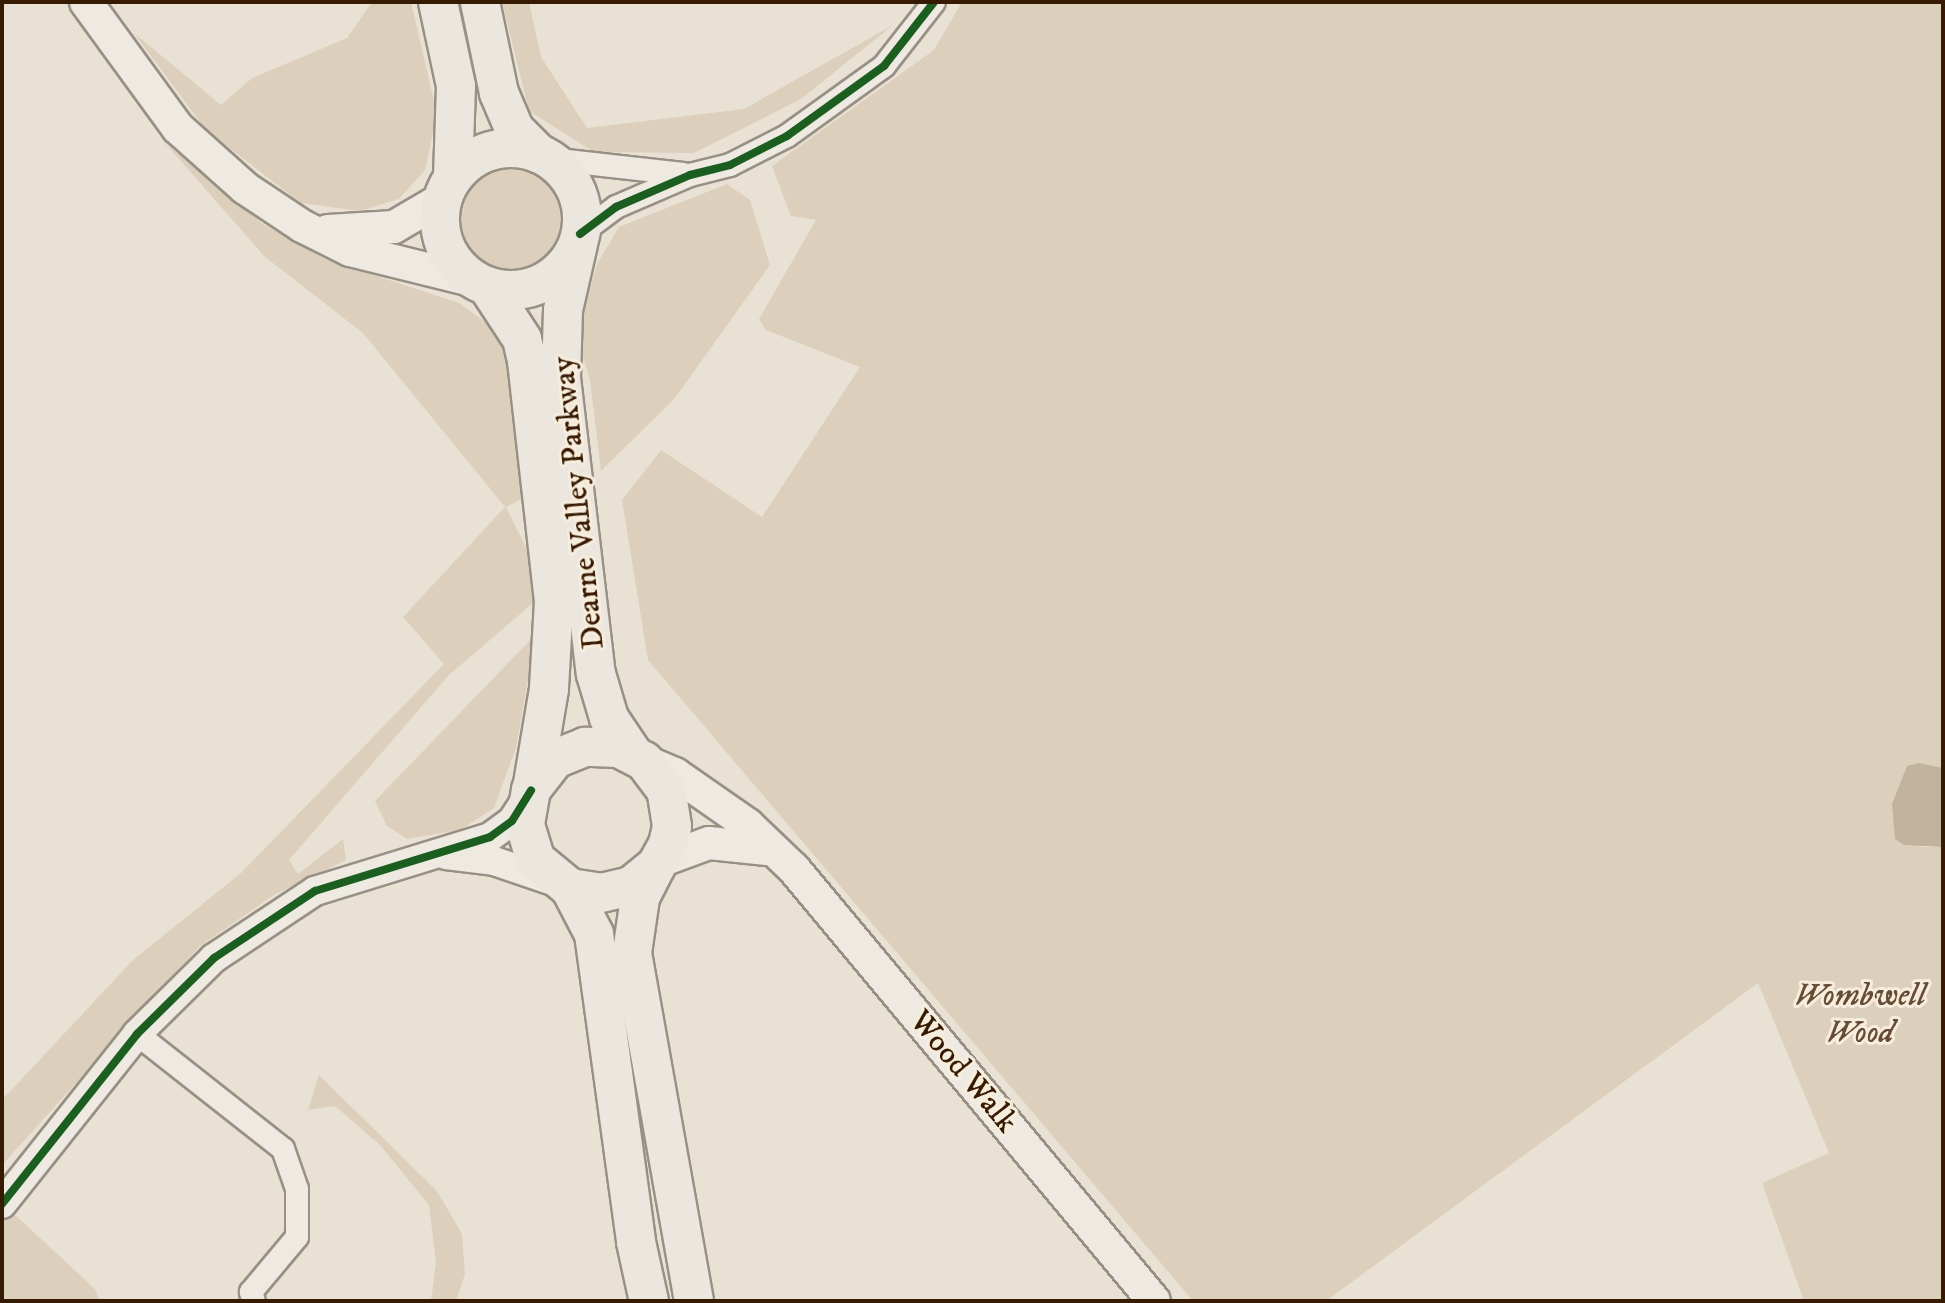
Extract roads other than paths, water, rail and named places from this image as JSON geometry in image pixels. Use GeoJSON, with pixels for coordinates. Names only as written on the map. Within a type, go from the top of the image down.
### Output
{"type":"FeatureCollection","features":[{"type":"Feature","properties":{"kind":"highway"},"geometry":{"type":"LineString","coordinates":[[438,2],[456,86],[442,237],[449,254],[481,284],[509,291],[551,278],[579,239],[580,200],[573,184],[514,129],[499,93],[480,2]]}},
{"type":"Feature","properties":{"kind":"highway"},"geometry":{"type":"LineString","coordinates":[[448,188],[470,160],[492,150],[516,148],[544,156]]}},
{"type":"Feature","properties":{"kind":"highway","name":"Dearne Valley Parkway"},"geometry":{"type":"LineString","coordinates":[[579,239],[563,310],[563,393],[596,674],[609,718],[639,758]]}},
{"type":"Feature","properties":{"kind":"highway","name":"Dearne Valley Parkway"},"geometry":{"type":"LineString","coordinates":[[481,284],[522,339],[554,601],[549,689],[532,787]]}},
{"type":"Feature","properties":{"kind":"highway"},"geometry":{"type":"LineString","coordinates":[[649,1301],[636,1242],[597,950],[590,921],[567,886],[548,874],[528,843],[525,807],[532,787],[555,759],[577,749],[602,745],[639,758],[662,782],[671,808],[672,826],[640,898],[632,953],[694,1301]]}},
{"type":"Feature","properties":{"kind":"highway"},"geometry":{"type":"LineString","coordinates":[[567,886],[617,891],[658,863]]}},
{"type":"Feature","properties":{"kind":"main road"},"geometry":{"type":"LineString","coordinates":[[86,2],[178,128],[245,188],[302,226],[350,250],[481,284]]}},
{"type":"Feature","properties":{"kind":"main road"},"geometry":{"type":"LineString","coordinates":[[302,226],[339,233],[379,230],[448,188]]}},
{"type":"Feature","properties":{"kind":"main road","name":"Wood Walk"},"geometry":{"type":"LineString","coordinates":[[639,758],[675,774],[748,825],[767,849],[794,869],[1154,1301]]}},
{"type":"Feature","properties":{"kind":"main road"},"geometry":{"type":"LineString","coordinates":[[658,863],[709,843],[767,849]]}},
{"type":"Feature","properties":{"kind":"street"},"geometry":{"type":"LineString","coordinates":[[579,239],[616,207],[690,175],[730,165],[787,136],[884,66],[934,2]]}},
{"type":"Feature","properties":{"kind":"street"},"geometry":{"type":"LineString","coordinates":[[544,156],[690,175]]}},
{"type":"Feature","properties":{"kind":"street"},"geometry":{"type":"LineString","coordinates":[[2,1204],[137,1034],[214,958],[315,891],[437,855],[502,830],[532,787]]}},
{"type":"Feature","properties":{"kind":"street"},"geometry":{"type":"LineString","coordinates":[[437,855],[514,865],[567,886]]}},
{"type":"Feature","properties":{"kind":"street"},"geometry":{"type":"LineString","coordinates":[[137,1034],[283,1149],[297,1189],[297,1237],[251,1292],[254,1301]]}},
{"type":"Feature","properties":{"kind":"park label","name":"Wombwell Wood"},"geometry":{"type":"Point","coordinates":[1860,1016]}}]}
